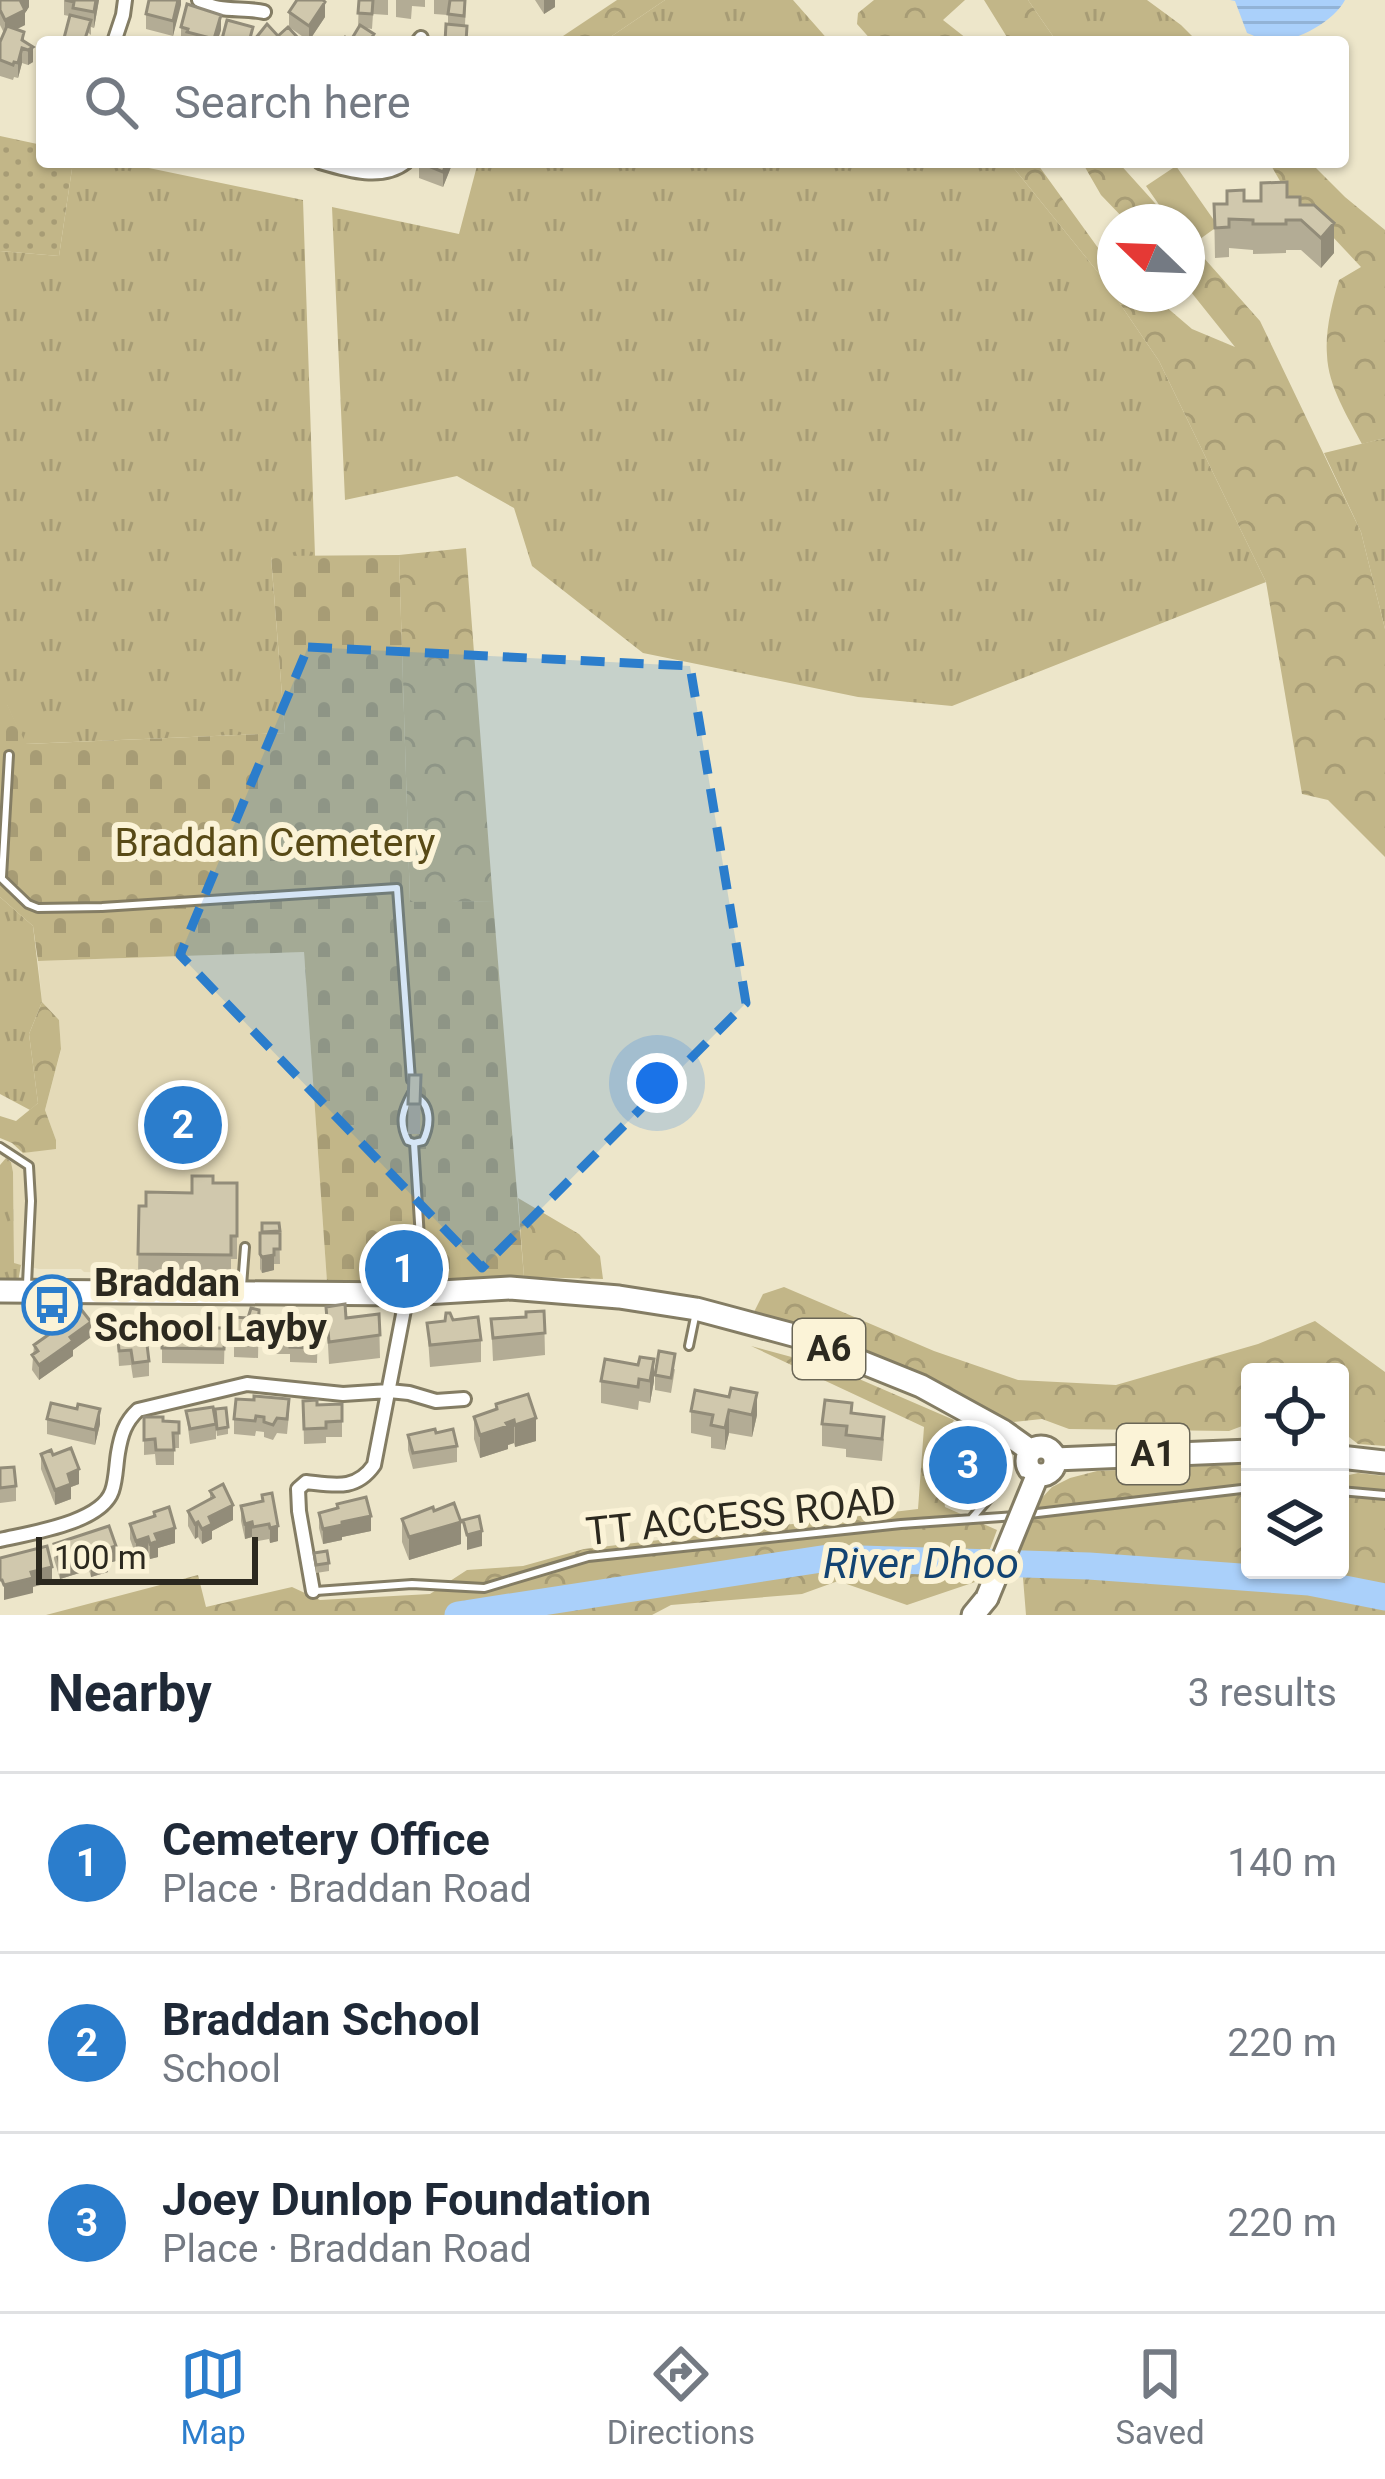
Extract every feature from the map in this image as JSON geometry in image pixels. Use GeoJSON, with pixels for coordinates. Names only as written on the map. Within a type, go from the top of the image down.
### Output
{"type":"FeatureCollection","features":[{"type":"Feature","properties":{"kind":"highway","name":"A6"},"geometry":{"type":"LineString","coordinates":[[0,1292],[415,1293],[510,1288],[619,1297],[696,1309],[797,1336],[921,1386],[1031,1451]]}},
{"type":"Feature","properties":{"kind":"highway"},"geometry":{"type":"LineString","coordinates":[[980,1607],[1036,1478],[1051,1472],[1055,1459],[1042,1447],[1031,1451],[1027,1465],[1036,1478]]}},
{"type":"Feature","properties":{"kind":"highway","name":"A1"},"geometry":{"type":"LineString","coordinates":[[1055,1459],[1241,1451]]}},
{"type":"Feature","properties":{"kind":"highway"},"geometry":{"type":"LineString","coordinates":[[1349,1457],[1385,1462]]}},
{"type":"Feature","properties":{"kind":"street"},"geometry":{"type":"LineString","coordinates":[[116,36],[124,0]]}},
{"type":"Feature","properties":{"kind":"street"},"geometry":{"type":"LineString","coordinates":[[200,0],[213,8],[265,12]]}},
{"type":"Feature","properties":{"kind":"street"},"geometry":{"type":"LineString","coordinates":[[354,168],[382,173],[398,168]]}},
{"type":"Feature","properties":{"kind":"street"},"geometry":{"type":"LineString","coordinates":[[313,1591],[298,1489],[306,1482],[352,1484],[374,1465],[415,1293]]}},
{"type":"Feature","properties":{"kind":"street"},"geometry":{"type":"LineString","coordinates":[[0,1540],[94,1513],[115,1496],[122,1433],[138,1411],[247,1384],[343,1394],[389,1391],[436,1401],[464,1399]]}},
{"type":"Feature","properties":{"kind":"lane"},"geometry":{"type":"LineString","coordinates":[[8,755],[1,877],[38,908],[397,888],[412,1096],[402,1108],[402,1130],[414,1143],[423,1141],[428,1125],[427,1107],[412,1096]]}},
{"type":"Feature","properties":{"kind":"lane"},"geometry":{"type":"LineString","coordinates":[[414,1143],[415,1293]]}},
{"type":"Feature","properties":{"kind":"lane"},"geometry":{"type":"LineString","coordinates":[[0,1148],[28,1166],[27,1291]]}},
{"type":"Feature","properties":{"kind":"lane"},"geometry":{"type":"LineString","coordinates":[[242,1292],[244,1247]]}},
{"type":"Feature","properties":{"kind":"lane"},"geometry":{"type":"LineString","coordinates":[[689,1346],[696,1309]]}},
{"type":"Feature","properties":{"kind":"lane"},"geometry":{"type":"LineString","coordinates":[[969,1520],[1002,1483]]}},
{"type":"Feature","properties":{"kind":"lane","name":"TT ACCESS ROAD"},"geometry":{"type":"LineString","coordinates":[[313,1591],[412,1584],[484,1588],[588,1557],[1241,1489]]}},
{"type":"Feature","properties":{"kind":"lane"},"geometry":{"type":"LineString","coordinates":[[1349,1492],[1385,1495]]}},
{"type":"Feature","properties":{"kind":"highlighted area"},"geometry":{"type":"Polygon","coordinates":[[[308,647],[690,666],[746,1003],[482,1268],[180,955],[308,647]]]}},
{"type":"Feature","properties":{"kind":"shaded area"},"geometry":{"type":"Polygon","coordinates":[[[304,952],[327,1282],[138,1277],[137,1273],[14,1264],[11,1162],[23,1153],[56,1148],[45,1110],[61,1050],[59,1020],[42,1002],[38,961],[304,952]]]}},
{"type":"Feature","properties":{"kind":"green space"},"geometry":{"type":"Polygon","coordinates":[[[617,0],[665,0],[612,36],[563,36],[617,0]]]}},
{"type":"Feature","properties":{"kind":"green space"},"geometry":{"type":"Polygon","coordinates":[[[665,0],[793,0],[825,36],[612,36],[665,0]]]}},
{"type":"Feature","properties":{"kind":"green space"},"geometry":{"type":"Polygon","coordinates":[[[874,0],[965,0],[943,20],[963,36],[868,36],[857,24],[858,13],[874,0]]]}},
{"type":"Feature","properties":{"kind":"green space"},"geometry":{"type":"Polygon","coordinates":[[[984,0],[1028,0],[1053,36],[1006,36],[984,0]]]}},
{"type":"Feature","properties":{"kind":"green space"},"geometry":{"type":"Polygon","coordinates":[[[1028,0],[1147,0],[1192,36],[1053,36],[1028,0]]]}},
{"type":"Feature","properties":{"kind":"green space"},"geometry":{"type":"Polygon","coordinates":[[[0,136],[36,144],[36,168],[72,168],[59,256],[0,251],[0,136]]]}},
{"type":"Feature","properties":{"kind":"green space"},"geometry":{"type":"Polygon","coordinates":[[[72,168],[149,168],[303,200],[315,556],[271,557],[285,733],[25,744],[7,705],[0,705],[0,251],[59,256],[72,168]]]}},
{"type":"Feature","properties":{"kind":"green space"},"geometry":{"type":"Polygon","coordinates":[[[476,168],[1014,168],[1097,271],[1097,312],[1126,312],[1159,361],[1266,582],[952,706],[858,697],[643,653],[532,566],[514,508],[457,476],[345,500],[332,207],[459,234],[476,168]]]}},
{"type":"Feature","properties":{"kind":"green space"},"geometry":{"type":"Polygon","coordinates":[[[1014,168],[1040,168],[1097,246],[1097,271],[1014,168]]]}},
{"type":"Feature","properties":{"kind":"green space"},"geometry":{"type":"Polygon","coordinates":[[[1085,168],[1123,168],[1156,204],[1110,204],[1085,168]]]}},
{"type":"Feature","properties":{"kind":"green space"},"geometry":{"type":"Polygon","coordinates":[[[1177,168],[1203,204],[1158,204],[1146,186],[1177,168]]]}},
{"type":"Feature","properties":{"kind":"green space"},"geometry":{"type":"Polygon","coordinates":[[[1272,168],[1316,168],[1385,230],[1385,438],[1362,444],[1328,367],[1328,327],[1339,280],[1361,267],[1294,205],[1272,168]]]}},
{"type":"Feature","properties":{"kind":"green space"},"geometry":{"type":"Polygon","coordinates":[[[1205,207],[1218,226],[1205,235],[1205,207]]]}},
{"type":"Feature","properties":{"kind":"green space"},"geometry":{"type":"Polygon","coordinates":[[[1205,259],[1260,321],[1361,532],[1385,629],[1385,857],[1328,800],[1302,794],[1266,582],[1159,361],[1126,312],[1172,312],[1192,329],[1235,347],[1205,310],[1205,259]]]}},
{"type":"Feature","properties":{"kind":"green space"},"geometry":{"type":"Polygon","coordinates":[[[1385,438],[1385,629],[1361,532],[1324,453],[1385,438]]]}},
{"type":"Feature","properties":{"kind":"green space"},"geometry":{"type":"Polygon","coordinates":[[[466,548],[493,901],[410,903],[399,555],[466,548]]]}},
{"type":"Feature","properties":{"kind":"green space","name":"Braddan Cemetery"},"geometry":{"type":"Polygon","coordinates":[[[399,555],[410,902],[493,901],[524,1277],[327,1282],[304,952],[38,961],[33,926],[0,897],[0,705],[7,704],[26,744],[285,733],[271,556],[399,555]]]}},
{"type":"Feature","properties":{"kind":"green space"},"geometry":{"type":"Polygon","coordinates":[[[0,897],[33,926],[42,1002],[29,1034],[38,1103],[30,1110],[0,1094],[0,897]]]}},
{"type":"Feature","properties":{"kind":"green space"},"geometry":{"type":"Polygon","coordinates":[[[42,1002],[59,1020],[61,1049],[45,1110],[56,1149],[23,1153],[0,1138],[0,1116],[16,1121],[38,1103],[29,1034],[42,1002]]]}},
{"type":"Feature","properties":{"kind":"green space"},"geometry":{"type":"Polygon","coordinates":[[[6,1158],[13,1172],[14,1263],[21,1265],[18,1282],[0,1282],[0,1165],[6,1158]]]}},
{"type":"Feature","properties":{"kind":"green space"},"geometry":{"type":"Polygon","coordinates":[[[518,1198],[579,1234],[600,1256],[603,1279],[524,1277],[518,1198]]]}},
{"type":"Feature","properties":{"kind":"green space"},"geometry":{"type":"Polygon","coordinates":[[[784,1287],[934,1351],[1018,1380],[1116,1385],[1258,1344],[1315,1321],[1385,1372],[1385,1446],[1358,1444],[1349,1437],[1349,1363],[1241,1363],[1241,1426],[1229,1431],[1069,1429],[1042,1419],[1014,1422],[913,1372],[754,1312],[763,1294],[784,1287]]]}},
{"type":"Feature","properties":{"kind":"green space"},"geometry":{"type":"Polygon","coordinates":[[[751,1346],[836,1369],[954,1420],[939,1445],[945,1507],[997,1530],[978,1581],[907,1605],[838,1581],[802,1594],[671,1605],[652,1615],[46,1615],[198,1575],[206,1607],[292,1587],[320,1600],[430,1594],[467,1570],[523,1566],[584,1549],[918,1509],[924,1427],[751,1346]]]}},
{"type":"Feature","properties":{"kind":"green space"},"geometry":{"type":"Polygon","coordinates":[[[1241,1464],[1241,1579],[1349,1579],[1349,1475],[1385,1476],[1385,1615],[1026,1615],[1020,1541],[1039,1501],[1052,1487],[1097,1471],[1241,1464]]]}},
{"type":"Feature","properties":{"kind":"water"},"geometry":{"type":"Polygon","coordinates":[[[1230,0],[1345,0],[1322,24],[1300,36],[1247,33],[1235,1],[1230,0]]]}},
{"type":"Feature","properties":{"kind":"building"},"geometry":{"type":"Polygon","coordinates":[[[0,0],[23,0],[25,10],[5,20],[0,0]]]}},
{"type":"Feature","properties":{"kind":"building"},"geometry":{"type":"Polygon","coordinates":[[[65,0],[96,0],[94,12],[73,8],[74,2],[65,0]]]}},
{"type":"Feature","properties":{"kind":"building"},"geometry":{"type":"Polygon","coordinates":[[[149,0],[178,0],[173,21],[146,14],[149,0]]]}},
{"type":"Feature","properties":{"kind":"building"},"geometry":{"type":"Polygon","coordinates":[[[297,0],[325,2],[309,26],[289,12],[297,0]]]}},
{"type":"Feature","properties":{"kind":"building"},"geometry":{"type":"Polygon","coordinates":[[[359,0],[373,0],[372,14],[358,13],[359,0]]]}},
{"type":"Feature","properties":{"kind":"building"},"geometry":{"type":"Polygon","coordinates":[[[450,0],[465,0],[464,16],[448,14],[450,0]]]}},
{"type":"Feature","properties":{"kind":"building"},"geometry":{"type":"Polygon","coordinates":[[[187,4],[221,15],[215,36],[181,27],[187,4]]]}},
{"type":"Feature","properties":{"kind":"building"},"geometry":{"type":"Polygon","coordinates":[[[70,15],[91,20],[86,36],[65,36],[70,15]]]}},
{"type":"Feature","properties":{"kind":"building"},"geometry":{"type":"Polygon","coordinates":[[[227,20],[253,27],[251,36],[223,36],[227,20]]]}},
{"type":"Feature","properties":{"kind":"building"},"geometry":{"type":"Polygon","coordinates":[[[267,24],[278,36],[257,36],[267,24]]]}},
{"type":"Feature","properties":{"kind":"building"},"geometry":{"type":"Polygon","coordinates":[[[446,24],[467,26],[466,36],[445,36],[446,24]]]}},
{"type":"Feature","properties":{"kind":"building"},"geometry":{"type":"Polygon","coordinates":[[[360,25],[374,34],[373,36],[353,36],[360,25]]]}},
{"type":"Feature","properties":{"kind":"building"},"geometry":{"type":"Polygon","coordinates":[[[7,26],[24,32],[22,40],[33,47],[22,48],[13,65],[0,60],[0,42],[7,26]]]}},
{"type":"Feature","properties":{"kind":"building"},"geometry":{"type":"Polygon","coordinates":[[[1287,182],[1287,197],[1300,197],[1300,205],[1314,205],[1334,223],[1321,238],[1301,220],[1253,224],[1253,220],[1229,219],[1229,227],[1215,228],[1214,204],[1227,204],[1227,191],[1244,190],[1244,201],[1261,201],[1261,183],[1287,182]]]}},
{"type":"Feature","properties":{"kind":"building"},"geometry":{"type":"Polygon","coordinates":[[[409,1075],[421,1075],[420,1104],[408,1104],[409,1075]]]}},
{"type":"Feature","properties":{"kind":"building"},"geometry":{"type":"Polygon","coordinates":[[[192,1176],[213,1176],[213,1183],[237,1183],[237,1236],[231,1236],[231,1255],[138,1254],[139,1206],[146,1206],[146,1192],[192,1193],[192,1176]]]}},
{"type":"Feature","properties":{"kind":"building"},"geometry":{"type":"Polygon","coordinates":[[[262,1223],[279,1223],[280,1231],[262,1232],[262,1223]]]}},
{"type":"Feature","properties":{"kind":"building"},"geometry":{"type":"Polygon","coordinates":[[[260,1233],[280,1233],[280,1249],[274,1249],[274,1255],[260,1254],[260,1233]]]}},
{"type":"Feature","properties":{"kind":"building"},"geometry":{"type":"Polygon","coordinates":[[[411,1255],[412,1267],[398,1268],[397,1257],[411,1255]]]}},
{"type":"Feature","properties":{"kind":"building"},"geometry":{"type":"Polygon","coordinates":[[[345,1304],[346,1318],[379,1314],[380,1335],[329,1342],[326,1307],[345,1304]]]}},
{"type":"Feature","properties":{"kind":"building"},"geometry":{"type":"Polygon","coordinates":[[[80,1308],[91,1322],[39,1365],[32,1355],[38,1351],[34,1345],[80,1308]]]}},
{"type":"Feature","properties":{"kind":"building"},"geometry":{"type":"Polygon","coordinates":[[[251,1308],[259,1310],[258,1343],[234,1342],[234,1317],[248,1318],[251,1308]]]}},
{"type":"Feature","properties":{"kind":"building"},"geometry":{"type":"Polygon","coordinates":[[[544,1311],[545,1333],[493,1338],[491,1319],[544,1311]]]}},
{"type":"Feature","properties":{"kind":"building"},"geometry":{"type":"Polygon","coordinates":[[[446,1313],[453,1320],[478,1317],[481,1340],[430,1345],[427,1323],[445,1321],[446,1313]]]}},
{"type":"Feature","properties":{"kind":"building"},"geometry":{"type":"Polygon","coordinates":[[[274,1319],[292,1320],[292,1326],[318,1327],[317,1348],[290,1347],[290,1339],[273,1339],[274,1319]]]}},
{"type":"Feature","properties":{"kind":"building"},"geometry":{"type":"Polygon","coordinates":[[[144,1320],[149,1361],[133,1363],[131,1350],[119,1351],[117,1329],[144,1320]]]}},
{"type":"Feature","properties":{"kind":"building"},"geometry":{"type":"Polygon","coordinates":[[[173,1320],[187,1321],[187,1328],[225,1328],[224,1349],[162,1348],[162,1327],[173,1327],[173,1320]]]}},
{"type":"Feature","properties":{"kind":"building"},"geometry":{"type":"Polygon","coordinates":[[[659,1351],[675,1354],[671,1378],[655,1375],[659,1351]]]}},
{"type":"Feature","properties":{"kind":"building"},"geometry":{"type":"Polygon","coordinates":[[[640,1357],[654,1359],[650,1381],[639,1379],[638,1387],[601,1381],[605,1359],[638,1365],[640,1357]]]}},
{"type":"Feature","properties":{"kind":"building"},"geometry":{"type":"Polygon","coordinates":[[[731,1388],[757,1393],[752,1415],[729,1410],[725,1428],[711,1425],[713,1415],[691,1411],[695,1390],[729,1397],[731,1388]]]}},
{"type":"Feature","properties":{"kind":"building"},"geometry":{"type":"Polygon","coordinates":[[[528,1394],[536,1418],[515,1425],[514,1420],[480,1435],[474,1417],[528,1394]]]}},
{"type":"Feature","properties":{"kind":"building"},"geometry":{"type":"Polygon","coordinates":[[[254,1396],[289,1399],[287,1419],[277,1418],[273,1425],[264,1422],[264,1417],[234,1419],[236,1399],[254,1400],[254,1396]]]}},
{"type":"Feature","properties":{"kind":"building"},"geometry":{"type":"Polygon","coordinates":[[[317,1400],[317,1405],[342,1404],[342,1421],[304,1429],[303,1401],[317,1400]]]}},
{"type":"Feature","properties":{"kind":"building"},"geometry":{"type":"Polygon","coordinates":[[[825,1400],[852,1403],[851,1413],[884,1417],[882,1439],[846,1435],[847,1426],[822,1424],[825,1400]]]}},
{"type":"Feature","properties":{"kind":"building"},"geometry":{"type":"Polygon","coordinates":[[[51,1403],[100,1409],[95,1430],[47,1419],[51,1403]]]}},
{"type":"Feature","properties":{"kind":"building"},"geometry":{"type":"Polygon","coordinates":[[[213,1407],[216,1424],[190,1429],[186,1411],[213,1407]]]}},
{"type":"Feature","properties":{"kind":"building"},"geometry":{"type":"Polygon","coordinates":[[[226,1408],[228,1427],[217,1429],[215,1409],[226,1408]]]}},
{"type":"Feature","properties":{"kind":"building"},"geometry":{"type":"Polygon","coordinates":[[[144,1417],[179,1422],[179,1433],[173,1433],[174,1450],[156,1450],[155,1439],[144,1440],[144,1417]]]}},
{"type":"Feature","properties":{"kind":"building"},"geometry":{"type":"Polygon","coordinates":[[[964,1427],[983,1432],[973,1473],[954,1468],[964,1427]]]}},
{"type":"Feature","properties":{"kind":"building"},"geometry":{"type":"Polygon","coordinates":[[[435,1429],[436,1433],[453,1429],[457,1446],[413,1453],[408,1435],[435,1429]]]}},
{"type":"Feature","properties":{"kind":"building"},"geometry":{"type":"Polygon","coordinates":[[[71,1448],[79,1469],[68,1474],[71,1484],[55,1490],[41,1454],[71,1448]]]}},
{"type":"Feature","properties":{"kind":"building"},"geometry":{"type":"Polygon","coordinates":[[[14,1467],[16,1486],[0,1488],[0,1468],[14,1467]]]}},
{"type":"Feature","properties":{"kind":"building"},"geometry":{"type":"Polygon","coordinates":[[[223,1484],[233,1505],[209,1517],[212,1524],[202,1529],[188,1511],[214,1497],[210,1491],[223,1484]]]}},
{"type":"Feature","properties":{"kind":"building"},"geometry":{"type":"Polygon","coordinates":[[[272,1493],[278,1526],[245,1524],[241,1506],[263,1501],[262,1495],[272,1493]]]}},
{"type":"Feature","properties":{"kind":"building"},"geometry":{"type":"Polygon","coordinates":[[[366,1497],[371,1516],[323,1529],[319,1513],[366,1497]]]}},
{"type":"Feature","properties":{"kind":"building"},"geometry":{"type":"Polygon","coordinates":[[[454,1503],[461,1522],[409,1537],[402,1519],[454,1503]]]}},
{"type":"Feature","properties":{"kind":"building"},"geometry":{"type":"Polygon","coordinates":[[[169,1507],[175,1528],[155,1534],[158,1541],[150,1544],[148,1537],[136,1541],[130,1524],[169,1507]]]}},
{"type":"Feature","properties":{"kind":"building"},"geometry":{"type":"Polygon","coordinates":[[[479,1516],[482,1531],[467,1535],[463,1520],[479,1516]]]}},
{"type":"Feature","properties":{"kind":"building"},"geometry":{"type":"Polygon","coordinates":[[[109,1526],[116,1546],[106,1549],[108,1557],[91,1562],[89,1554],[60,1564],[54,1544],[109,1526]]]}},
{"type":"Feature","properties":{"kind":"building"},"geometry":{"type":"Polygon","coordinates":[[[47,1546],[52,1567],[31,1572],[33,1578],[4,1585],[0,1558],[47,1546]]]}},
{"type":"Feature","properties":{"kind":"building"},"geometry":{"type":"Polygon","coordinates":[[[327,1551],[329,1563],[316,1565],[314,1553],[327,1551]]]}},
{"type":"Feature","properties":{"kind":"waterway","name":"River Dhoo"},"geometry":{"type":"LineString","coordinates":[[458,1615],[828,1558],[1089,1566],[1309,1582],[1385,1597]]}},
{"type":"Feature","properties":{"kind":"place","name":"Braddan School"},"geometry":{"type":"Point","coordinates":[183,1125]}},
{"type":"Feature","properties":{"kind":"place","name":"Cemetery Office"},"geometry":{"type":"Point","coordinates":[404,1269]}},
{"type":"Feature","properties":{"kind":"place","name":"Braddan School Layby"},"geometry":{"type":"Point","coordinates":[52,1305]}},
{"type":"Feature","properties":{"kind":"place","name":"Joey Dunlop Foundation"},"geometry":{"type":"Point","coordinates":[968,1465]}}]}
